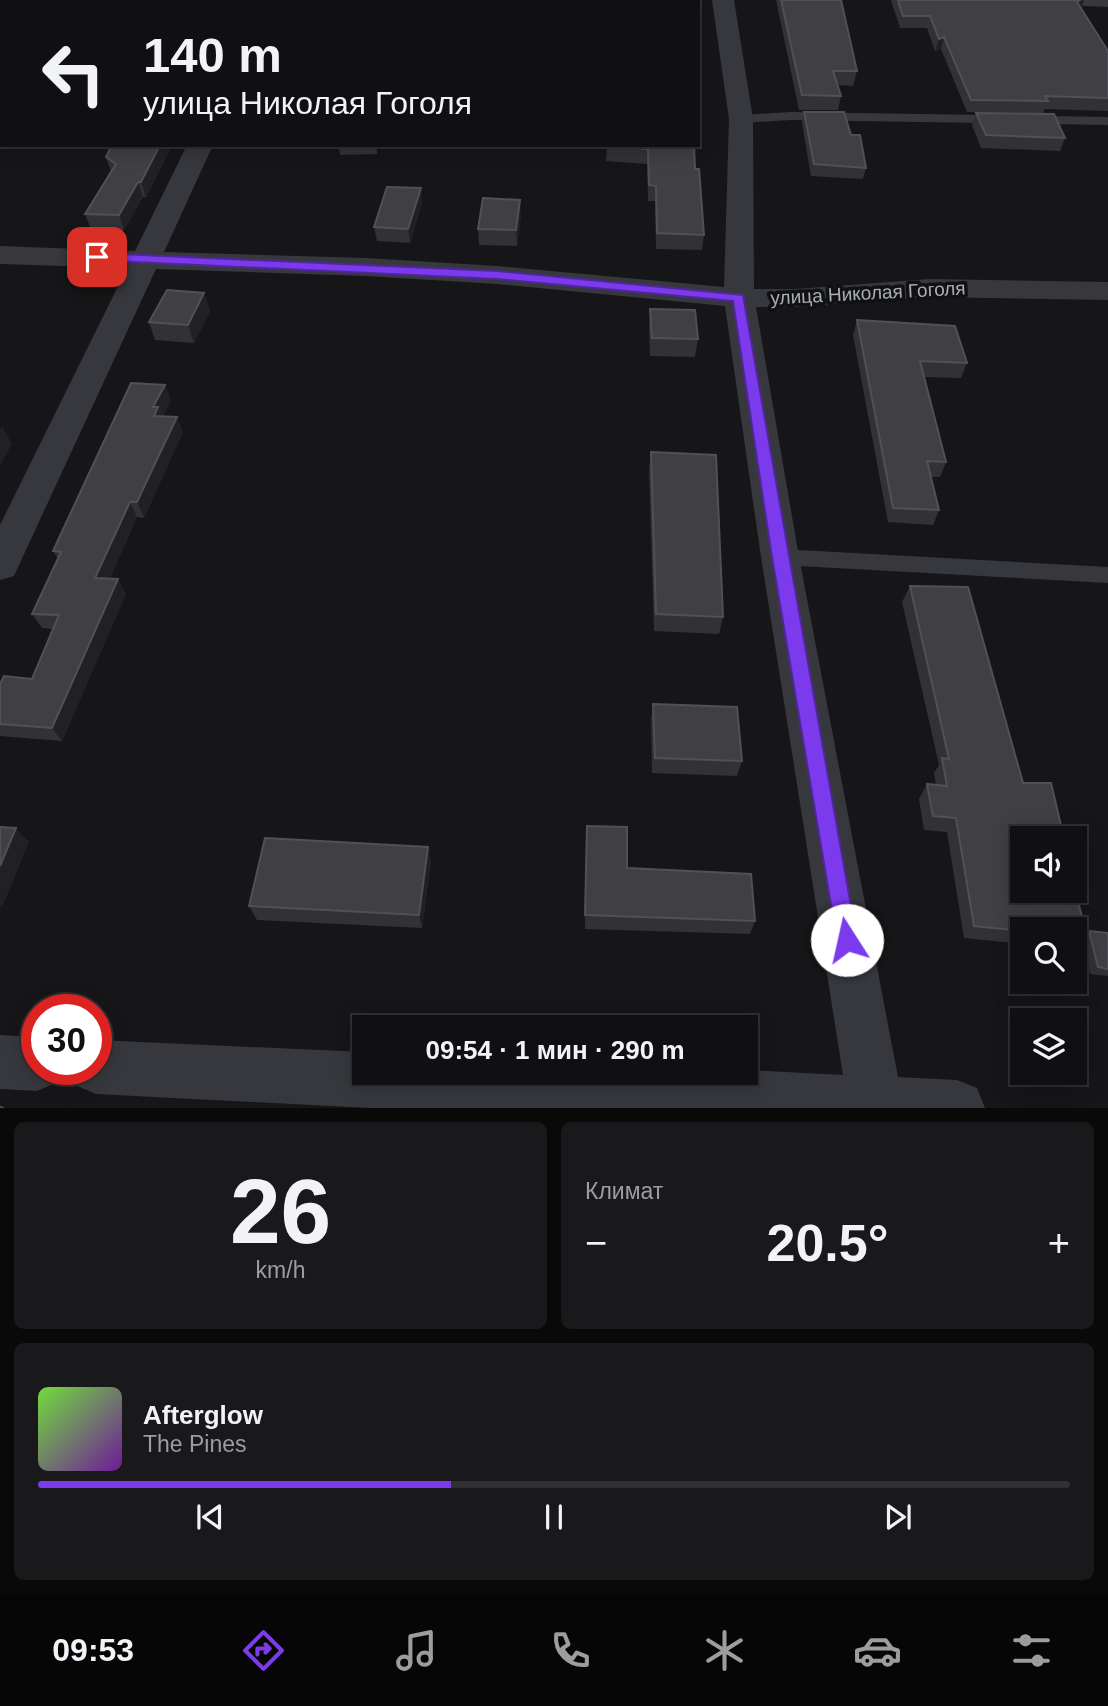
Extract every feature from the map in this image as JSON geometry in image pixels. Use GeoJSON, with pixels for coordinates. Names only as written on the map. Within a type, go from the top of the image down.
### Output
{"type":"FeatureCollection","features":[{"type":"Feature","properties":{"kind":"street"},"geometry":{"type":"LineString","coordinates":[[723,0],[741,119],[739,298],[780,557],[876,1106]]}},
{"type":"Feature","properties":{"kind":"street"},"geometry":{"type":"LineString","coordinates":[[1072,0],[1108,1]]}},
{"type":"Feature","properties":{"kind":"street"},"geometry":{"type":"LineString","coordinates":[[0,565],[199,147]]}},
{"type":"Feature","properties":{"kind":"street","name":"улица Николая Гоголя"},"geometry":{"type":"LineString","coordinates":[[0,255],[145,258],[497,275],[739,298],[796,298],[930,288],[1108,291]]}},
{"type":"Feature","properties":{"kind":"street"},"geometry":{"type":"LineString","coordinates":[[0,1062],[21,1063]]}},
{"type":"Feature","properties":{"kind":"street"},"geometry":{"type":"LineString","coordinates":[[112,1068],[957,1108]]}},
{"type":"Feature","properties":{"kind":"lane"},"geometry":{"type":"LineString","coordinates":[[741,119],[791,116],[1108,121]]}},
{"type":"Feature","properties":{"kind":"lane"},"geometry":{"type":"LineString","coordinates":[[780,557],[1108,575]]}},
{"type":"Feature","properties":{"kind":"building"},"geometry":{"type":"Polygon","coordinates":[[[781,0],[841,0],[857,71],[833,71],[841,96],[802,95],[781,0]]]}},
{"type":"Feature","properties":{"kind":"building"},"geometry":{"type":"Polygon","coordinates":[[[898,0],[1080,0],[1077,2],[1108,51],[1108,98],[1045,96],[1048,101],[971,100],[944,37],[939,39],[930,16],[903,16],[898,0]]]}},
{"type":"Feature","properties":{"kind":"building"},"geometry":{"type":"Polygon","coordinates":[[[804,112],[844,112],[851,135],[860,135],[866,168],[814,164],[804,112]]]}},
{"type":"Feature","properties":{"kind":"building"},"geometry":{"type":"Polygon","coordinates":[[[976,113],[1054,114],[1065,138],[986,135],[976,113]]]}},
{"type":"Feature","properties":{"kind":"building"},"geometry":{"type":"Polygon","coordinates":[[[111,147],[159,147],[141,182],[138,182],[119,215],[85,214],[116,164],[106,157],[111,147]]]}},
{"type":"Feature","properties":{"kind":"building"},"geometry":{"type":"Polygon","coordinates":[[[628,147],[694,147],[695,169],[699,169],[704,235],[657,233],[656,186],[649,185],[648,149],[628,147]]]}},
{"type":"Feature","properties":{"kind":"building"},"geometry":{"type":"Polygon","coordinates":[[[387,187],[421,188],[408,229],[374,227],[387,187]]]}},
{"type":"Feature","properties":{"kind":"building"},"geometry":{"type":"Polygon","coordinates":[[[483,198],[520,200],[516,230],[478,229],[483,198]]]}},
{"type":"Feature","properties":{"kind":"building"},"geometry":{"type":"Polygon","coordinates":[[[167,290],[204,293],[188,325],[149,322],[167,290]]]}},
{"type":"Feature","properties":{"kind":"building"},"geometry":{"type":"Polygon","coordinates":[[[650,309],[695,310],[698,339],[652,338],[650,309]]]}},
{"type":"Feature","properties":{"kind":"building"},"geometry":{"type":"Polygon","coordinates":[[[857,320],[955,326],[967,363],[920,361],[946,462],[927,461],[939,510],[893,508],[857,320]]]}},
{"type":"Feature","properties":{"kind":"building"},"geometry":{"type":"Polygon","coordinates":[[[131,383],[165,385],[153,407],[158,407],[154,416],[177,417],[137,502],[130,502],[95,578],[118,579],[52,728],[0,724],[0,684],[4,676],[32,679],[59,615],[32,614],[61,552],[53,551],[131,383]]]}},
{"type":"Feature","properties":{"kind":"building"},"geometry":{"type":"Polygon","coordinates":[[[651,452],[716,455],[723,617],[656,614],[651,452]]]}},
{"type":"Feature","properties":{"kind":"building"},"geometry":{"type":"Polygon","coordinates":[[[910,586],[968,587],[1023,783],[1051,783],[1061,826],[1010,826],[1010,903],[1079,903],[1082,917],[1010,917],[1010,930],[974,926],[956,818],[933,816],[927,784],[947,786],[942,758],[949,759],[910,586]]]}},
{"type":"Feature","properties":{"kind":"building"},"geometry":{"type":"Polygon","coordinates":[[[653,704],[737,707],[742,761],[655,758],[653,704]]]}},
{"type":"Feature","properties":{"kind":"building"},"geometry":{"type":"Polygon","coordinates":[[[587,826],[627,827],[627,868],[751,874],[755,921],[585,915],[587,826]]]}},
{"type":"Feature","properties":{"kind":"building"},"geometry":{"type":"Polygon","coordinates":[[[0,827],[16,828],[0,866],[0,827]]]}},
{"type":"Feature","properties":{"kind":"building"},"geometry":{"type":"Polygon","coordinates":[[[265,838],[428,847],[419,915],[249,906],[265,838]]]}},
{"type":"Feature","properties":{"kind":"building"},"geometry":{"type":"Polygon","coordinates":[[[1089,931],[1108,933],[1108,969],[1098,967],[1089,931]]]}},
{"type":"Feature","properties":{"kind":"route"},"geometry":{"type":"LineString","coordinates":[[97,257],[366,267],[497,275],[739,298],[780,557],[847,940]]}}]}
